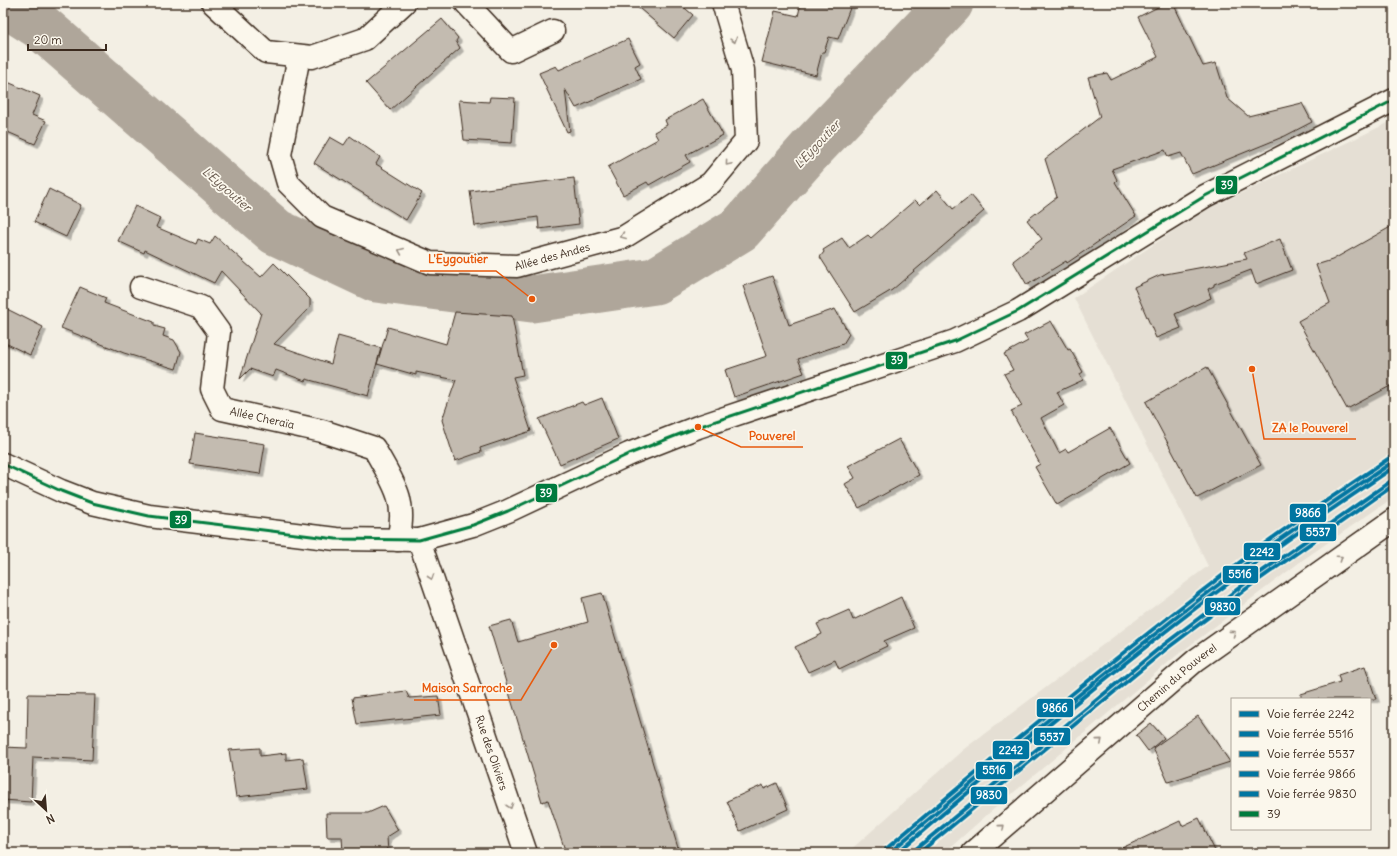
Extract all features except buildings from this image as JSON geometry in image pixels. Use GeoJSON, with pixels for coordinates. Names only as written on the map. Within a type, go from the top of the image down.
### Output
{"type":"FeatureCollection","features":[{"type":"Feature","properties":{"kind":"street"},"geometry":{"type":"LineString","coordinates":[[213,3],[266,52],[312,57],[365,39],[404,3]]}},
{"type":"Feature","properties":{"kind":"street"},"geometry":{"type":"LineString","coordinates":[[466,3],[511,51],[553,31]]}},
{"type":"Feature","properties":{"kind":"street","name":"Allée des Andes"},"geometry":{"type":"LineString","coordinates":[[299,56],[280,154],[288,184],[322,217],[430,263],[517,266],[624,237],[711,183],[746,141],[743,70],[723,3]]}},
{"type":"Feature","properties":{"kind":"street"},"geometry":{"type":"LineString","coordinates":[[3,464],[60,492],[92,503],[149,516],[336,539],[408,540],[474,525],[629,454],[698,427],[955,341],[1018,311],[1205,196],[1394,100]]}},
{"type":"Feature","properties":{"kind":"street","name":"Allée Cheraïa"},"geometry":{"type":"LineString","coordinates":[[141,287],[201,307],[219,332],[212,389],[222,409],[322,431],[374,448],[394,484],[402,504],[402,523],[408,540]]}},
{"type":"Feature","properties":{"kind":"street","name":"Chemin du Pouverel"},"geometry":{"type":"LineString","coordinates":[[973,853],[1196,660],[1394,520]]}},
{"type":"Feature","properties":{"kind":"street","name":"Rue des Oliviers"},"geometry":{"type":"LineString","coordinates":[[408,540],[526,853]]}},
{"type":"Feature","properties":{"kind":"shaded area"},"geometry":{"type":"Polygon","coordinates":[[[1394,120],[1394,497],[1304,559],[1176,656],[988,814],[944,853],[847,853],[964,749],[1208,566],[1074,298],[1202,212],[1394,120]]]}},
{"type":"Feature","properties":{"kind":"shaded area"},"geometry":{"type":"Polygon","coordinates":[[[128,846],[192,851],[232,853],[130,853],[128,846]]]}},
{"type":"Feature","properties":{"kind":"waterway","name":"L'Eygoutier"},"geometry":{"type":"LineString","coordinates":[[4,3],[40,26],[276,232],[376,279],[532,299],[655,281],[740,229],[811,149],[950,3]]}},
{"type":"Feature","properties":{"kind":"rail line","name":"9866"},"geometry":{"type":"LineString","coordinates":[[886,849],[1023,734],[1162,622],[1306,514],[1391,457]]}},
{"type":"Feature","properties":{"kind":"rail line","name":"2242"},"geometry":{"type":"LineString","coordinates":[[889,853],[1026,738],[1165,626],[1259,554],[1394,461]]}},
{"type":"Feature","properties":{"kind":"rail line","name":"5516"},"geometry":{"type":"LineString","coordinates":[[897,853],[1032,739],[1170,628],[1280,545],[1394,467]]}},
{"type":"Feature","properties":{"kind":"rail line","name":"5537"},"geometry":{"type":"LineString","coordinates":[[911,853],[1162,646],[1251,579],[1394,479]]}},
{"type":"Feature","properties":{"kind":"rail line","name":"9830"},"geometry":{"type":"LineString","coordinates":[[919,853],[1165,650],[1254,583],[1394,485]]}},
{"type":"Feature","properties":{"kind":"transit line","name":"39"},"geometry":{"type":"LineString","coordinates":[[3,464],[61,491],[92,503],[149,516],[336,539],[419,540],[473,525],[508,511],[629,454],[698,427],[955,341],[1018,311],[1205,196],[1394,100]]}},
{"type":"Feature","properties":{"kind":"place","name":"L'Eygoutier"},"geometry":{"type":"Point","coordinates":[532,299]}},
{"type":"Feature","properties":{"kind":"place","name":"ZA le Pouverel"},"geometry":{"type":"Point","coordinates":[1252,369]}},
{"type":"Feature","properties":{"kind":"place","name":"Pouverel"},"geometry":{"type":"Point","coordinates":[698,427]}},
{"type":"Feature","properties":{"kind":"place","name":"Maison Sarroche"},"geometry":{"type":"Point","coordinates":[554,645]}}]}
